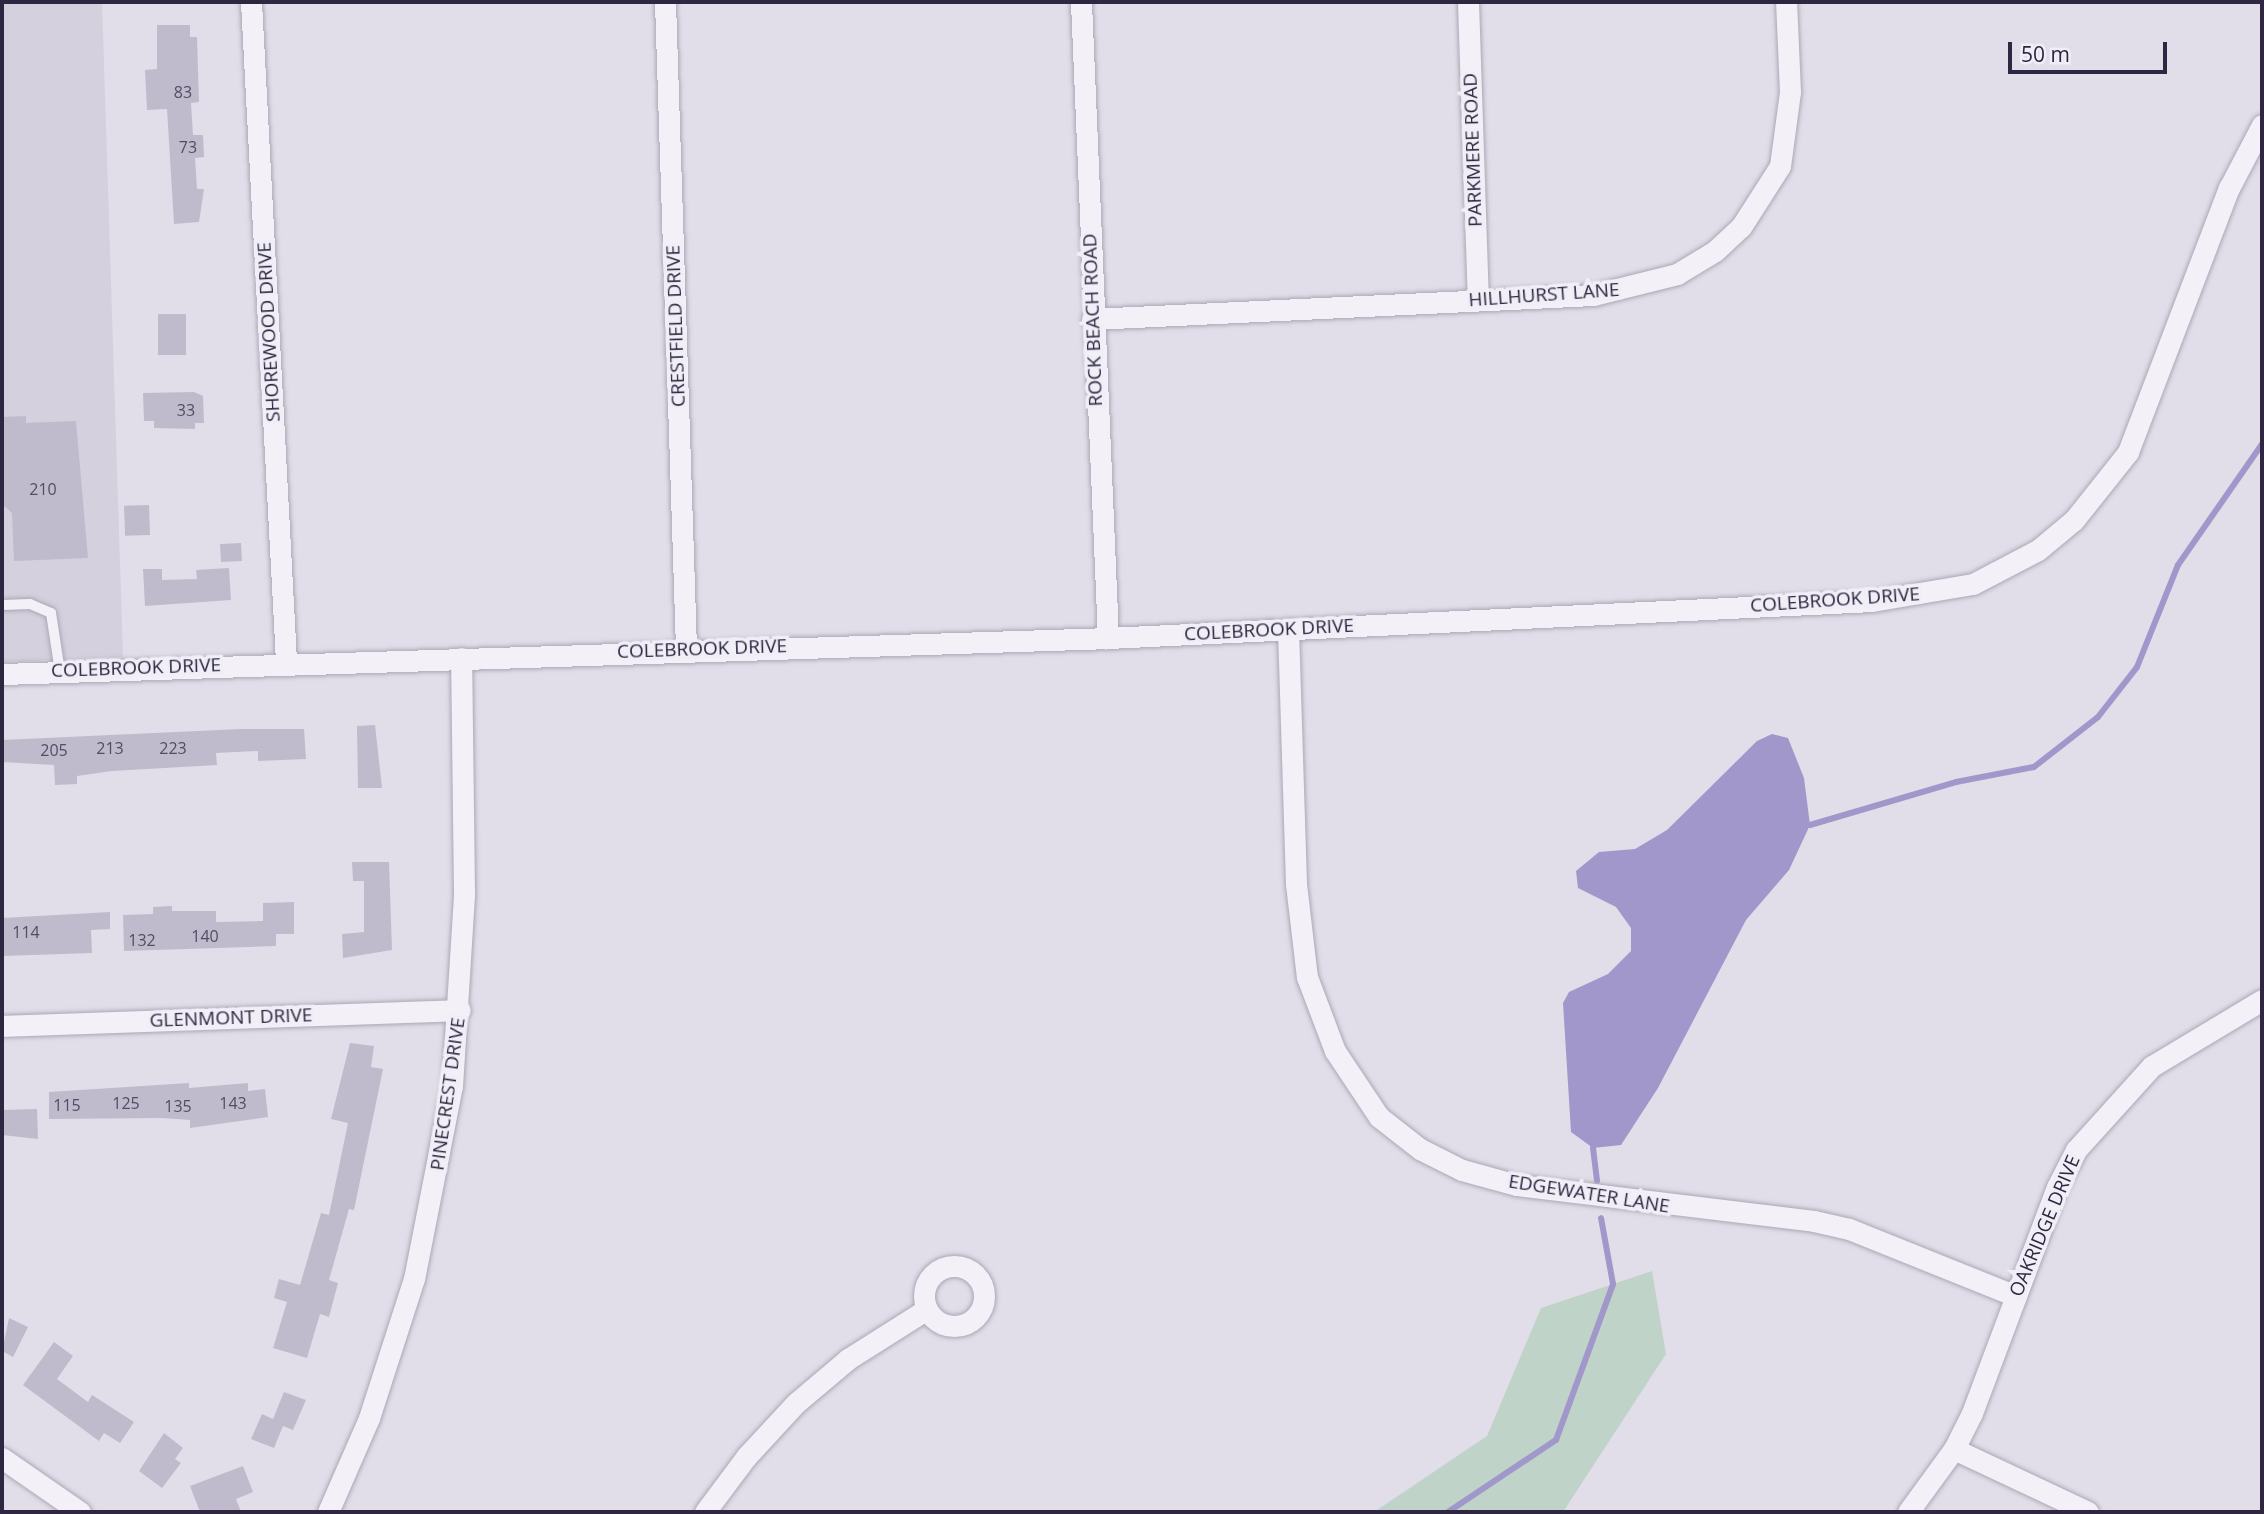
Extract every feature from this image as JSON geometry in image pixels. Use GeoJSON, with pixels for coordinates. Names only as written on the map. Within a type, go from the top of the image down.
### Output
{"type":"FeatureCollection","features":[{"type":"Feature","properties":{"kind":"street","name":"SHOREWOOD DRIVE"},"geometry":{"type":"LineString","coordinates":[[251,2],[286,662]]}},
{"type":"Feature","properties":{"kind":"street","name":"CRESTFIELD DRIVE"},"geometry":{"type":"LineString","coordinates":[[665,2],[686,649]]}},
{"type":"Feature","properties":{"kind":"street","name":"ROCK BEACH ROAD"},"geometry":{"type":"LineString","coordinates":[[1081,2],[1092,319],[1108,638]]}},
{"type":"Feature","properties":{"kind":"street","name":"PARKMERE ROAD"},"geometry":{"type":"LineString","coordinates":[[1468,2],[1478,299]]}},
{"type":"Feature","properties":{"kind":"street","name":"HILLHURST LANE"},"geometry":{"type":"LineString","coordinates":[[1092,319],[1638,288],[1677,274],[1741,227],[1780,166],[1787,137],[1786,2]]}},
{"type":"Feature","properties":{"kind":"street","name":"COLEBROOK DRIVE"},"geometry":{"type":"LineString","coordinates":[[2,674],[286,662],[461,659],[686,649],[1108,638],[1872,601],[1948,590],[2003,571],[2038,551],[2091,505],[2128,452],[2229,188],[2262,125]]}},
{"type":"Feature","properties":{"kind":"street","name":"EDGEWATER LANE"},"geometry":{"type":"LineString","coordinates":[[1288,629],[1296,884],[1307,977],[1335,1051],[1379,1116],[1431,1154],[1517,1185],[1814,1221],[1862,1234],[2016,1296]]}},
{"type":"Feature","properties":{"kind":"street","name":"PINECREST DRIVE"},"geometry":{"type":"LineString","coordinates":[[328,1512],[369,1418],[414,1279],[437,1179],[460,1010],[461,659]]}},
{"type":"Feature","properties":{"kind":"street","name":"OAKRIDGE DRIVE"},"geometry":{"type":"LineString","coordinates":[[1908,1512],[1954,1449],[2057,1187],[2095,1124],[2152,1066],[2262,1000]]}},
{"type":"Feature","properties":{"kind":"street","name":"GLENMONT DRIVE"},"geometry":{"type":"LineString","coordinates":[[2,1026],[460,1010]]}},
{"type":"Feature","properties":{"kind":"street"},"geometry":{"type":"LineString","coordinates":[[705,1512],[746,1457],[796,1403],[848,1359],[927,1309]]}},
{"type":"Feature","properties":{"kind":"street"},"geometry":{"type":"LineString","coordinates":[[1954,1449],[2088,1512]]}},
{"type":"Feature","properties":{"kind":"street"},"geometry":{"type":"LineString","coordinates":[[2,1458],[80,1512]]}},
{"type":"Feature","properties":{"kind":"lane"},"geometry":{"type":"LineString","coordinates":[[2,605],[30,604],[51,613],[60,672]]}},
{"type":"Feature","properties":{"kind":"shaded area"},"geometry":{"type":"Polygon","coordinates":[[[2,2],[102,2],[123,657],[2,662],[2,2]]]}},
{"type":"Feature","properties":{"kind":"shaded area"},"geometry":{"type":"Polygon","coordinates":[[[1772,734],[1788,738],[1804,778],[1810,825],[1789,870],[1746,920],[1658,1088],[1621,1145],[1593,1148],[1571,1132],[1563,1003],[1569,992],[1608,974],[1631,951],[1631,928],[1616,907],[1578,888],[1576,871],[1599,852],[1635,849],[1667,830],[1757,741],[1772,734]]]}},
{"type":"Feature","properties":{"kind":"green space"},"geometry":{"type":"Polygon","coordinates":[[[1652,1271],[1666,1354],[1563,1512],[1374,1512],[1487,1436],[1541,1308],[1652,1271]]]}},
{"type":"Feature","properties":{"kind":"building"},"geometry":{"type":"Polygon","coordinates":[[[157,25],[190,25],[190,37],[197,37],[199,102],[191,103],[193,135],[203,135],[204,157],[195,158],[197,189],[204,189],[199,222],[174,224],[167,109],[147,110],[145,70],[157,69],[157,25]]]}},
{"type":"Feature","properties":{"kind":"building"},"geometry":{"type":"Polygon","coordinates":[[[158,314],[186,314],[186,355],[158,355],[158,314]]]}},
{"type":"Feature","properties":{"kind":"building"},"geometry":{"type":"Polygon","coordinates":[[[194,392],[203,396],[204,423],[195,423],[195,429],[154,428],[154,421],[144,421],[143,393],[194,392]]]}},
{"type":"Feature","properties":{"kind":"building"},"geometry":{"type":"Polygon","coordinates":[[[26,416],[26,423],[76,421],[88,558],[14,561],[12,513],[2,504],[2,417],[26,416]]]}},
{"type":"Feature","properties":{"kind":"building"},"geometry":{"type":"Polygon","coordinates":[[[149,505],[150,535],[125,536],[124,506],[149,505]]]}},
{"type":"Feature","properties":{"kind":"building"},"geometry":{"type":"Polygon","coordinates":[[[241,543],[242,561],[221,562],[220,544],[241,543]]]}},
{"type":"Feature","properties":{"kind":"building"},"geometry":{"type":"Polygon","coordinates":[[[229,568],[231,600],[145,606],[143,569],[162,569],[162,580],[197,579],[196,570],[229,568]]]}},
{"type":"Feature","properties":{"kind":"building"},"geometry":{"type":"Polygon","coordinates":[[[375,725],[382,788],[358,788],[357,726],[375,725]]]}},
{"type":"Feature","properties":{"kind":"building"},"geometry":{"type":"Polygon","coordinates":[[[241,729],[304,729],[306,759],[258,761],[258,751],[216,753],[217,765],[112,771],[77,776],[77,784],[55,785],[54,765],[2,762],[2,740],[241,729]]]}},
{"type":"Feature","properties":{"kind":"building"},"geometry":{"type":"Polygon","coordinates":[[[352,862],[389,862],[392,950],[343,958],[342,934],[364,932],[364,881],[353,881],[352,862]]]}},
{"type":"Feature","properties":{"kind":"building"},"geometry":{"type":"Polygon","coordinates":[[[294,902],[294,934],[276,934],[276,946],[124,951],[123,915],[153,914],[153,907],[172,906],[172,911],[216,911],[216,922],[263,921],[263,903],[294,902]]]}},
{"type":"Feature","properties":{"kind":"building"},"geometry":{"type":"Polygon","coordinates":[[[110,912],[110,929],[91,930],[92,953],[2,956],[2,918],[110,912]]]}},
{"type":"Feature","properties":{"kind":"building"},"geometry":{"type":"Polygon","coordinates":[[[350,1043],[374,1046],[371,1067],[383,1069],[354,1210],[349,1209],[329,1280],[338,1283],[329,1317],[320,1314],[307,1358],[273,1348],[287,1302],[274,1298],[279,1279],[300,1285],[321,1213],[329,1215],[348,1123],[331,1119],[350,1043]]]}},
{"type":"Feature","properties":{"kind":"building"},"geometry":{"type":"Polygon","coordinates":[[[189,1083],[189,1088],[248,1083],[248,1091],[265,1089],[268,1117],[190,1128],[190,1120],[162,1118],[49,1119],[49,1092],[189,1083]]]}},
{"type":"Feature","properties":{"kind":"building"},"geometry":{"type":"Polygon","coordinates":[[[37,1109],[38,1139],[2,1135],[2,1110],[37,1109]]]}},
{"type":"Feature","properties":{"kind":"building"},"geometry":{"type":"Polygon","coordinates":[[[9,1318],[28,1327],[13,1357],[2,1351],[9,1318]]]}},
{"type":"Feature","properties":{"kind":"building"},"geometry":{"type":"Polygon","coordinates":[[[54,1342],[73,1356],[57,1379],[88,1402],[92,1395],[134,1422],[120,1443],[104,1433],[99,1441],[23,1385],[54,1342]]]}},
{"type":"Feature","properties":{"kind":"building"},"geometry":{"type":"Polygon","coordinates":[[[284,1392],[306,1400],[293,1430],[283,1426],[274,1448],[251,1439],[262,1414],[273,1419],[284,1392]]]}},
{"type":"Feature","properties":{"kind":"building"},"geometry":{"type":"Polygon","coordinates":[[[164,1433],[183,1448],[175,1459],[181,1463],[162,1488],[139,1471],[164,1433]]]}},
{"type":"Feature","properties":{"kind":"building"},"geometry":{"type":"Polygon","coordinates":[[[243,1466],[253,1492],[236,1499],[241,1512],[200,1512],[190,1486],[243,1466]]]}},
{"type":"Feature","properties":{"kind":"waterway"},"geometry":{"type":"LineString","coordinates":[[1810,825],[1956,782],[2034,767],[2098,717],[2137,667],[2178,565],[2262,444]]}},
{"type":"Feature","properties":{"kind":"waterway"},"geometry":{"type":"LineString","coordinates":[[1593,1148],[1597,1181]]}},
{"type":"Feature","properties":{"kind":"waterway"},"geometry":{"type":"LineString","coordinates":[[1448,1512],[1556,1440],[1613,1284],[1601,1218]]}}]}
